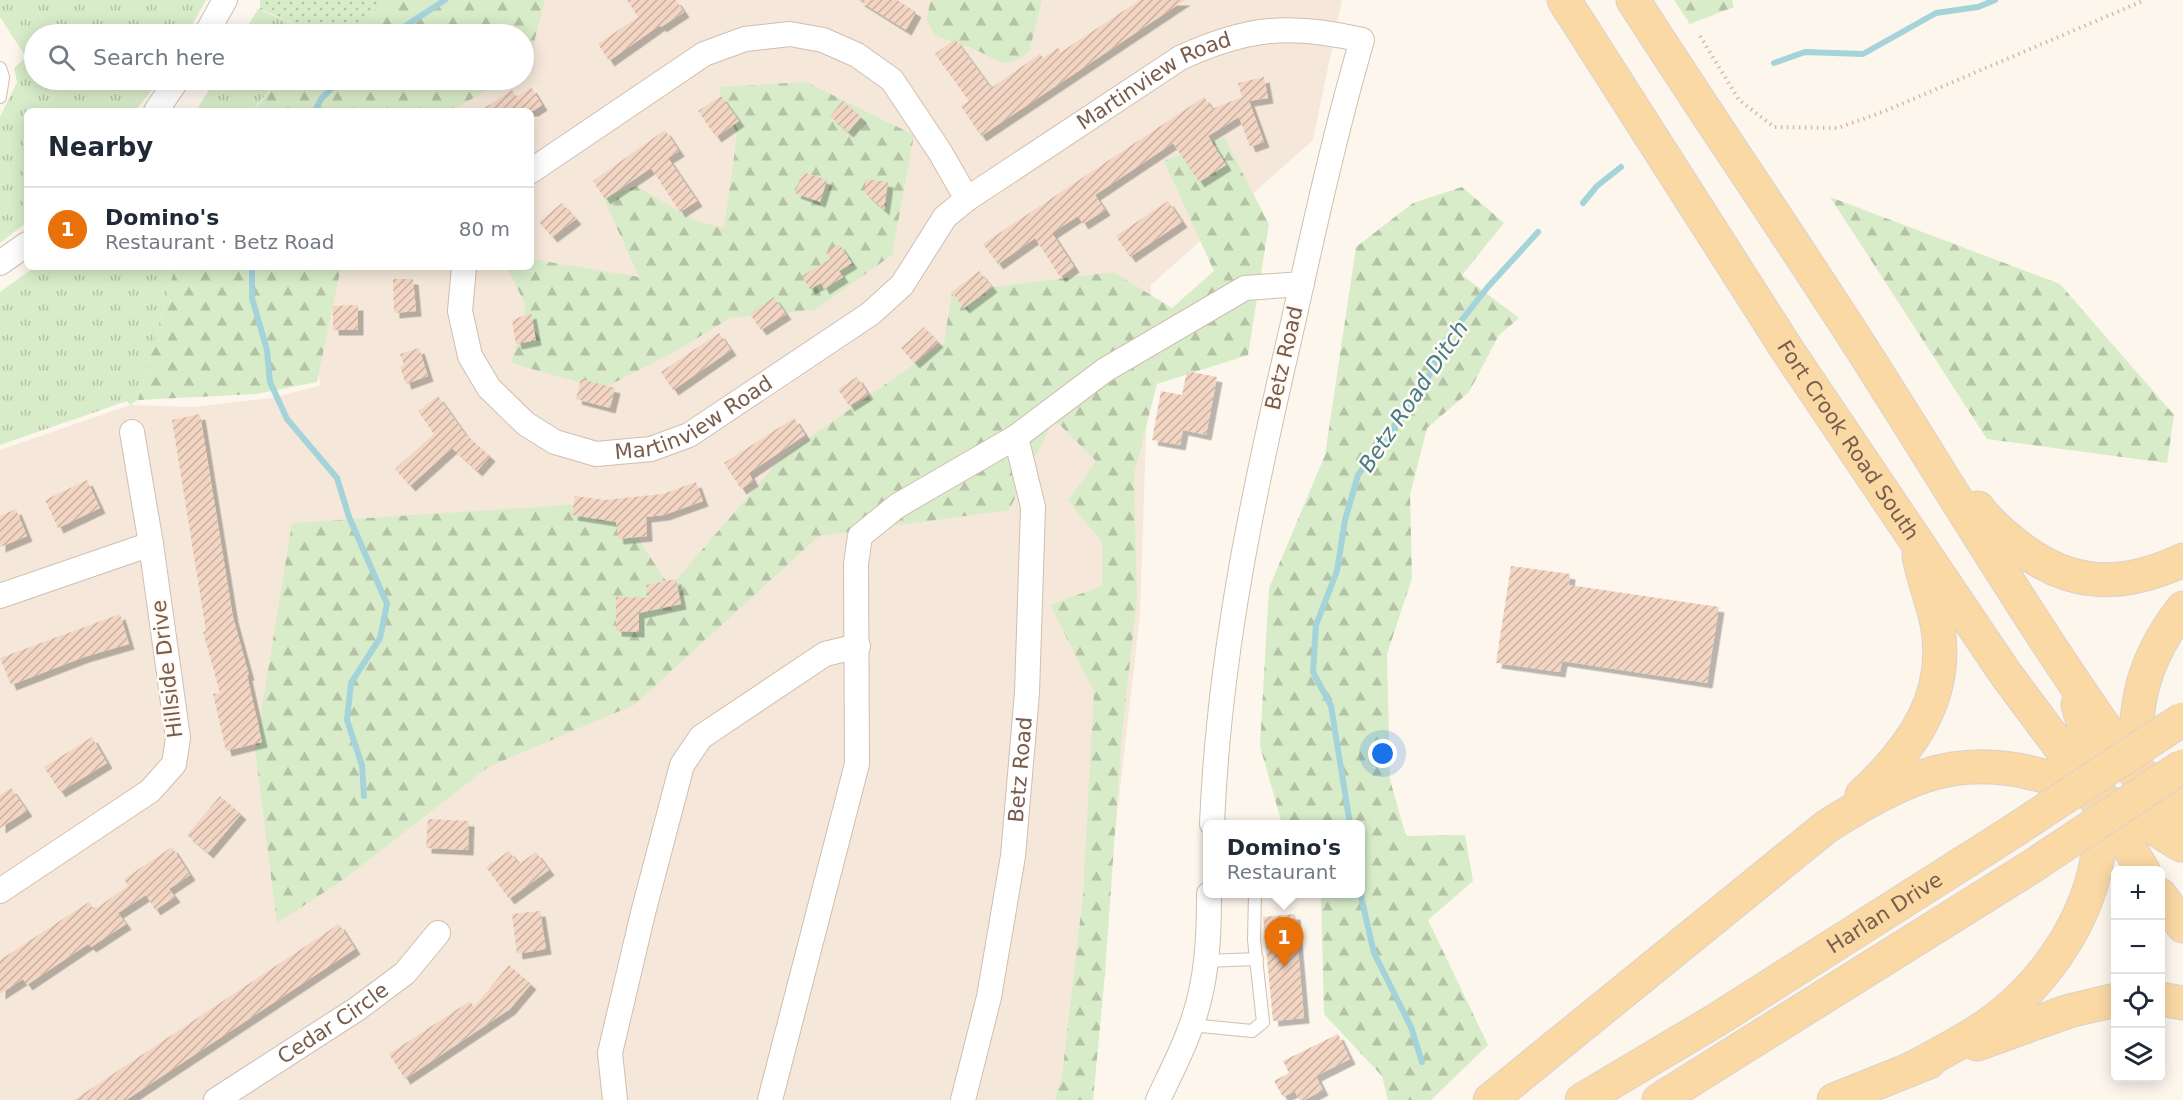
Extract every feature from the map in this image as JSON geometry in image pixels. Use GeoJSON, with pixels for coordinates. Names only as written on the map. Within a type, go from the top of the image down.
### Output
{"type":"FeatureCollection","features":[{"type":"Feature","properties":{"kind":"main road","name":"Fort Crook Road South"},"geometry":{"type":"LineString","coordinates":[[1564,0],[1788,351],[2033,712],[2098,798],[2140,866]]}},
{"type":"Feature","properties":{"kind":"main road"},"geometry":{"type":"LineString","coordinates":[[1633,0],[2135,773],[2183,834]]}},
{"type":"Feature","properties":{"kind":"main road"},"geometry":{"type":"LineString","coordinates":[[1861,348],[1985,517],[2025,552],[2048,567],[2075,578],[2103,581],[2161,570],[2183,560]]}},
{"type":"Feature","properties":{"kind":"main road"},"geometry":{"type":"LineString","coordinates":[[1490,1100],[1826,827],[1903,753],[1926,718],[1936,689],[1940,657],[1937,624],[1925,586],[1916,537]]}},
{"type":"Feature","properties":{"kind":"main road"},"geometry":{"type":"LineString","coordinates":[[2153,866],[2142,835],[2140,820],[2135,773],[2136,718],[2140,690],[2150,659],[2164,632],[2183,608]]}},
{"type":"Feature","properties":{"kind":"main road"},"geometry":{"type":"LineString","coordinates":[[1909,1070],[1989,1024],[2040,977],[2073,930],[2092,880],[2100,830],[2093,755],[2078,704],[2049,642]]}},
{"type":"Feature","properties":{"kind":"main road"},"geometry":{"type":"LineString","coordinates":[[2033,712],[2093,755],[2183,794]]}},
{"type":"Feature","properties":{"kind":"main road","name":"Harlan Drive"},"geometry":{"type":"LineString","coordinates":[[1582,1100],[1718,1019],[2012,832],[2183,719]]}},
{"type":"Feature","properties":{"kind":"main road","name":"Harlan Drive"},"geometry":{"type":"LineString","coordinates":[[1659,1100],[2034,865],[2183,766]]}},
{"type":"Feature","properties":{"kind":"main road"},"geometry":{"type":"LineString","coordinates":[[1826,827],[1863,804],[1925,776],[1977,767],[2035,773],[2064,781],[2140,820],[2183,846]]}},
{"type":"Feature","properties":{"kind":"main road"},"geometry":{"type":"LineString","coordinates":[[2165,1000],[2183,1003]]}},
{"type":"Feature","properties":{"kind":"main road"},"geometry":{"type":"LineString","coordinates":[[1834,1100],[2048,1018],[2111,1001]]}},
{"type":"Feature","properties":{"kind":"street"},"geometry":{"type":"LineString","coordinates":[[212,24],[225,0]]}},
{"type":"Feature","properties":{"kind":"street","name":"Martinview Road"},"geometry":{"type":"LineString","coordinates":[[464,270],[460,311],[470,356],[489,388],[526,424],[555,442],[596,454],[651,449],[689,435],[870,314],[903,285],[945,217],[967,199],[1180,58],[1216,41],[1262,31],[1328,32],[1362,40]]}},
{"type":"Feature","properties":{"kind":"street"},"geometry":{"type":"LineString","coordinates":[[534,169],[704,54],[745,39],[790,34],[823,40],[857,55],[892,80],[940,152],[967,199]]}},
{"type":"Feature","properties":{"kind":"street","name":"Betz Road"},"geometry":{"type":"LineString","coordinates":[[1212,820],[1215,747],[1234,596],[1260,465],[1342,109],[1362,40]]}},
{"type":"Feature","properties":{"kind":"street"},"geometry":{"type":"LineString","coordinates":[[158,108],[170,90]]}},
{"type":"Feature","properties":{"kind":"street"},"geometry":{"type":"LineString","coordinates":[[0,263],[24,246]]}},
{"type":"Feature","properties":{"kind":"street","name":"Betz Road"},"geometry":{"type":"LineString","coordinates":[[770,1100],[857,764],[856,564],[860,536],[897,506],[1016,437],[1106,370],[1245,288],[1302,284]]}},
{"type":"Feature","properties":{"kind":"street","name":"Hillside Drive"},"geometry":{"type":"LineString","coordinates":[[0,891],[150,791],[174,764],[178,738],[151,544],[132,432]]}},
{"type":"Feature","properties":{"kind":"street","name":"Betz Road"},"geometry":{"type":"LineString","coordinates":[[963,1100],[989,997],[1013,856],[1026,705],[1033,507],[1016,437]]}},
{"type":"Feature","properties":{"kind":"street"},"geometry":{"type":"LineString","coordinates":[[0,596],[151,544]]}},
{"type":"Feature","properties":{"kind":"street"},"geometry":{"type":"LineString","coordinates":[[615,1100],[610,1053],[643,913],[682,765],[701,737],[825,654],[858,645]]}},
{"type":"Feature","properties":{"kind":"street"},"geometry":{"type":"LineString","coordinates":[[1158,1100],[1191,1025],[1200,997],[1206,961],[1209,898]]}},
{"type":"Feature","properties":{"kind":"street","name":"Cedar Circle"},"geometry":{"type":"LineString","coordinates":[[216,1100],[357,1008],[405,973],[438,933]]}},
{"type":"Feature","properties":{"kind":"lane"},"geometry":{"type":"LineString","coordinates":[[0,68],[3,77],[0,97]]}},
{"type":"Feature","properties":{"kind":"lane"},"geometry":{"type":"LineString","coordinates":[[1191,1025],[1252,1031],[1263,1022],[1257,959],[1255,898]]}},
{"type":"Feature","properties":{"kind":"lane"},"geometry":{"type":"LineString","coordinates":[[1206,961],[1257,959]]}},
{"type":"Feature","properties":{"kind":"path"},"geometry":{"type":"LineString","coordinates":[[1700,36],[1739,100],[1774,127],[1838,128],[1885,111],[2145,0]]}},
{"type":"Feature","properties":{"kind":"shaded area"},"geometry":{"type":"Polygon","coordinates":[[[502,0],[1342,0],[1313,140],[1151,285],[1140,615],[1086,1086],[1082,1100],[0,1100],[0,450],[130,405],[193,407],[272,398],[321,385],[302,324],[302,270],[534,270],[534,108],[368,108],[383,90],[534,90],[534,24],[518,24],[502,0]]]}},
{"type":"Feature","properties":{"kind":"green space"},"geometry":{"type":"Polygon","coordinates":[[[0,0],[206,0],[193,24],[24,24],[24,54],[0,17],[0,0]]]}},
{"type":"Feature","properties":{"kind":"green space"},"geometry":{"type":"Polygon","coordinates":[[[260,0],[385,0],[360,24],[295,24],[260,9],[260,0]]]}},
{"type":"Feature","properties":{"kind":"green space"},"geometry":{"type":"Polygon","coordinates":[[[344,0],[545,0],[534,42],[534,24],[324,24],[344,0]]]}},
{"type":"Feature","properties":{"kind":"green space"},"geometry":{"type":"Polygon","coordinates":[[[931,0],[1042,0],[1029,52],[1006,63],[934,34],[926,19],[931,0]]]}},
{"type":"Feature","properties":{"kind":"green space"},"geometry":{"type":"Polygon","coordinates":[[[1674,0],[1732,0],[1734,7],[1690,24],[1674,0]]]}},
{"type":"Feature","properties":{"kind":"green space"},"geometry":{"type":"Polygon","coordinates":[[[258,9],[294,24],[249,24],[258,9]]]}},
{"type":"Feature","properties":{"kind":"green space"},"geometry":{"type":"Polygon","coordinates":[[[24,59],[24,90],[152,90],[137,108],[24,108],[24,224],[0,243],[0,117],[17,82],[14,68],[24,59]]]}},
{"type":"Feature","properties":{"kind":"green space"},"geometry":{"type":"Polygon","coordinates":[[[806,82],[914,135],[892,255],[815,310],[730,318],[676,351],[602,389],[511,363],[524,321],[525,304],[508,270],[534,270],[534,260],[639,277],[603,197],[637,186],[693,220],[724,228],[737,135],[718,87],[806,82]]]}},
{"type":"Feature","properties":{"kind":"green space"},"geometry":{"type":"Polygon","coordinates":[[[209,90],[270,90],[255,108],[198,108],[209,90]]]}},
{"type":"Feature","properties":{"kind":"green space"},"geometry":{"type":"Polygon","coordinates":[[[271,90],[487,90],[456,108],[256,108],[271,90]]]}},
{"type":"Feature","properties":{"kind":"green space"},"geometry":{"type":"Polygon","coordinates":[[[1224,137],[1269,224],[1248,355],[1157,384],[1134,474],[1137,600],[1122,731],[1105,974],[1093,1100],[1055,1100],[1062,1076],[1083,895],[1094,692],[1050,605],[1102,586],[1102,542],[1068,501],[1096,461],[1054,419],[1009,510],[819,536],[634,705],[488,767],[343,880],[277,923],[255,750],[292,523],[598,503],[637,537],[670,587],[782,457],[944,343],[952,292],[1113,272],[1172,308],[1214,271],[1164,161],[1224,137]]]}},
{"type":"Feature","properties":{"kind":"green space"},"geometry":{"type":"Polygon","coordinates":[[[1462,187],[1504,223],[1462,275],[1519,318],[1499,335],[1469,392],[1427,428],[1410,495],[1412,578],[1387,654],[1390,780],[1406,836],[1465,835],[1473,881],[1428,920],[1488,1045],[1431,1100],[1388,1100],[1382,1076],[1324,1014],[1321,898],[1365,898],[1365,820],[1281,820],[1260,746],[1269,588],[1325,455],[1356,247],[1413,203],[1462,187]]]}},
{"type":"Feature","properties":{"kind":"green space"},"geometry":{"type":"Polygon","coordinates":[[[1830,197],[2060,284],[2174,415],[2167,463],[1987,439],[1830,197]]]}},
{"type":"Feature","properties":{"kind":"green space"},"geometry":{"type":"Polygon","coordinates":[[[31,270],[174,270],[138,400],[130,405],[127,401],[0,445],[0,292],[31,270]]]}},
{"type":"Feature","properties":{"kind":"green space"},"geometry":{"type":"Polygon","coordinates":[[[174,270],[340,270],[317,382],[256,394],[138,400],[174,270]]]}},
{"type":"Feature","properties":{"kind":"building"},"geometry":{"type":"Polygon","coordinates":[[[627,0],[676,0],[684,12],[661,27],[660,25],[609,61],[598,44],[638,17],[627,0]]]}},
{"type":"Feature","properties":{"kind":"building"},"geometry":{"type":"Polygon","coordinates":[[[858,0],[897,0],[916,12],[906,30],[858,0]]]}},
{"type":"Feature","properties":{"kind":"building"},"geometry":{"type":"Polygon","coordinates":[[[1140,0],[1185,0],[981,136],[961,106],[969,101],[935,54],[955,39],[991,88],[1040,54],[1043,58],[1058,48],[1061,52],[1140,0]]]}},
{"type":"Feature","properties":{"kind":"building"},"geometry":{"type":"Polygon","coordinates":[[[1264,77],[1268,98],[1249,101],[1264,142],[1250,147],[1239,117],[1208,136],[1226,165],[1199,182],[1173,143],[1095,195],[1105,210],[1083,224],[1078,216],[1052,233],[1074,267],[1060,277],[1035,238],[998,264],[983,244],[1204,97],[1212,109],[1242,97],[1238,83],[1264,77]]]}},
{"type":"Feature","properties":{"kind":"building"},"geometry":{"type":"Polygon","coordinates":[[[512,90],[517,97],[527,90],[533,90],[542,105],[534,110],[534,108],[485,108],[512,90]]]}},
{"type":"Feature","properties":{"kind":"building"},"geometry":{"type":"Polygon","coordinates":[[[721,96],[739,121],[716,137],[698,111],[721,96]]]}},
{"type":"Feature","properties":{"kind":"building"},"geometry":{"type":"Polygon","coordinates":[[[843,101],[861,117],[848,132],[830,116],[843,101]]]}},
{"type":"Feature","properties":{"kind":"building"},"geometry":{"type":"Polygon","coordinates":[[[665,130],[679,151],[668,158],[697,201],[680,212],[651,168],[605,199],[593,181],[665,130]]]}},
{"type":"Feature","properties":{"kind":"building"},"geometry":{"type":"Polygon","coordinates":[[[803,172],[827,180],[820,202],[795,193],[803,172]]]}},
{"type":"Feature","properties":{"kind":"building"},"geometry":{"type":"Polygon","coordinates":[[[866,179],[888,182],[884,210],[864,192],[866,179]]]}},
{"type":"Feature","properties":{"kind":"building"},"geometry":{"type":"Polygon","coordinates":[[[1168,201],[1182,222],[1130,257],[1116,236],[1168,201]]]}},
{"type":"Feature","properties":{"kind":"building"},"geometry":{"type":"Polygon","coordinates":[[[562,203],[576,219],[552,237],[539,222],[562,203]]]}},
{"type":"Feature","properties":{"kind":"building"},"geometry":{"type":"Polygon","coordinates":[[[839,244],[852,263],[839,271],[843,277],[824,289],[821,283],[810,289],[802,276],[830,259],[826,252],[839,244]]]}},
{"type":"Feature","properties":{"kind":"building"},"geometry":{"type":"Polygon","coordinates":[[[979,271],[992,287],[964,308],[952,292],[979,271]]]}},
{"type":"Feature","properties":{"kind":"building"},"geometry":{"type":"Polygon","coordinates":[[[393,279],[413,279],[416,311],[394,313],[393,279]]]}},
{"type":"Feature","properties":{"kind":"building"},"geometry":{"type":"Polygon","coordinates":[[[774,297],[786,314],[761,330],[750,314],[774,297]]]}},
{"type":"Feature","properties":{"kind":"building"},"geometry":{"type":"Polygon","coordinates":[[[358,305],[358,330],[333,330],[333,306],[358,305]]]}},
{"type":"Feature","properties":{"kind":"building"},"geometry":{"type":"Polygon","coordinates":[[[531,313],[536,340],[516,344],[512,320],[531,313]]]}},
{"type":"Feature","properties":{"kind":"building"},"geometry":{"type":"Polygon","coordinates":[[[924,327],[938,342],[914,363],[901,348],[924,327]]]}},
{"type":"Feature","properties":{"kind":"building"},"geometry":{"type":"Polygon","coordinates":[[[719,333],[731,350],[673,390],[661,372],[719,333]]]}},
{"type":"Feature","properties":{"kind":"building"},"geometry":{"type":"Polygon","coordinates":[[[419,348],[428,376],[406,384],[400,367],[404,365],[400,354],[419,348]]]}},
{"type":"Feature","properties":{"kind":"building"},"geometry":{"type":"Polygon","coordinates":[[[1187,371],[1217,377],[1206,435],[1183,430],[1180,445],[1152,440],[1161,391],[1182,395],[1187,371]]]}},
{"type":"Feature","properties":{"kind":"building"},"geometry":{"type":"Polygon","coordinates":[[[857,377],[868,394],[849,406],[838,389],[857,377]]]}},
{"type":"Feature","properties":{"kind":"building"},"geometry":{"type":"Polygon","coordinates":[[[581,379],[615,388],[610,408],[576,399],[581,379]]]}},
{"type":"Feature","properties":{"kind":"building"},"geometry":{"type":"Polygon","coordinates":[[[438,396],[465,434],[490,456],[477,471],[452,448],[410,486],[395,469],[434,434],[418,411],[438,396]]]}},
{"type":"Feature","properties":{"kind":"building"},"geometry":{"type":"Polygon","coordinates":[[[200,414],[233,617],[249,675],[247,675],[262,742],[226,751],[213,694],[220,693],[203,632],[206,631],[172,420],[200,414]]]}},
{"type":"Feature","properties":{"kind":"building"},"geometry":{"type":"Polygon","coordinates":[[[794,418],[805,435],[749,473],[753,481],[741,489],[724,463],[794,418]]]}},
{"type":"Feature","properties":{"kind":"building"},"geometry":{"type":"Polygon","coordinates":[[[87,480],[100,508],[58,528],[45,500],[87,480]]]}},
{"type":"Feature","properties":{"kind":"building"},"geometry":{"type":"Polygon","coordinates":[[[696,482],[703,501],[664,515],[646,517],[647,536],[618,539],[616,522],[572,515],[575,496],[605,500],[663,494],[696,482]]]}},
{"type":"Feature","properties":{"kind":"building"},"geometry":{"type":"Polygon","coordinates":[[[16,509],[27,536],[0,547],[0,516],[16,509]]]}},
{"type":"Feature","properties":{"kind":"building"},"geometry":{"type":"Polygon","coordinates":[[[1511,566],[1570,574],[1569,585],[1719,607],[1707,683],[1562,661],[1560,672],[1496,663],[1511,566]]]}},
{"type":"Feature","properties":{"kind":"building"},"geometry":{"type":"Polygon","coordinates":[[[676,579],[681,604],[639,613],[639,632],[616,631],[616,597],[649,598],[646,585],[676,579]]]}},
{"type":"Feature","properties":{"kind":"building"},"geometry":{"type":"Polygon","coordinates":[[[120,614],[129,644],[84,657],[11,685],[0,658],[120,614]]]}},
{"type":"Feature","properties":{"kind":"building"},"geometry":{"type":"Polygon","coordinates":[[[92,737],[107,763],[60,792],[44,767],[92,737]]]}},
{"type":"Feature","properties":{"kind":"building"},"geometry":{"type":"Polygon","coordinates":[[[11,788],[27,811],[0,828],[0,795],[11,788]]]}},
{"type":"Feature","properties":{"kind":"building"},"geometry":{"type":"Polygon","coordinates":[[[220,796],[241,814],[208,853],[187,835],[220,796]]]}},
{"type":"Feature","properties":{"kind":"building"},"geometry":{"type":"Polygon","coordinates":[[[428,819],[469,821],[468,850],[426,848],[428,819]]]}},
{"type":"Feature","properties":{"kind":"building"},"geometry":{"type":"Polygon","coordinates":[[[172,847],[190,875],[169,889],[175,897],[155,910],[146,895],[118,913],[126,924],[91,947],[88,944],[27,985],[23,979],[0,994],[0,960],[89,902],[94,910],[128,886],[124,879],[172,847]]]}},
{"type":"Feature","properties":{"kind":"building"},"geometry":{"type":"Polygon","coordinates":[[[509,851],[519,864],[536,852],[549,870],[509,899],[486,867],[509,851]]]}},
{"type":"Feature","properties":{"kind":"building"},"geometry":{"type":"Polygon","coordinates":[[[540,911],[546,949],[517,954],[512,914],[540,911]]]}},
{"type":"Feature","properties":{"kind":"building"},"geometry":{"type":"Polygon","coordinates":[[[1295,914],[1304,1018],[1273,1021],[1263,917],[1295,914]]]}},
{"type":"Feature","properties":{"kind":"building"},"geometry":{"type":"Polygon","coordinates":[[[339,924],[355,949],[126,1100],[74,1100],[339,924]]]}},
{"type":"Feature","properties":{"kind":"building"},"geometry":{"type":"Polygon","coordinates":[[[509,965],[531,984],[510,1009],[405,1079],[389,1054],[470,1001],[474,1007],[509,965]]]}},
{"type":"Feature","properties":{"kind":"building"},"geometry":{"type":"Polygon","coordinates":[[[1338,1034],[1350,1059],[1316,1076],[1323,1090],[1304,1100],[1299,1100],[1295,1091],[1283,1097],[1274,1081],[1289,1073],[1283,1061],[1338,1034]]]}},
{"type":"Feature","properties":{"kind":"waterway"},"geometry":{"type":"LineString","coordinates":[[408,24],[445,0]]}},
{"type":"Feature","properties":{"kind":"waterway","name":"Betz Road Ditch"},"geometry":{"type":"LineString","coordinates":[[1774,63],[1805,52],[1863,54],[1936,13],[1978,7],[1995,0]]}},
{"type":"Feature","properties":{"kind":"waterway"},"geometry":{"type":"LineString","coordinates":[[316,108],[321,99],[330,90]]}},
{"type":"Feature","properties":{"kind":"waterway","name":"Betz Road Ditch"},"geometry":{"type":"LineString","coordinates":[[1583,203],[1597,186],[1621,167]]}},
{"type":"Feature","properties":{"kind":"waterway","name":"Betz Road Ditch"},"geometry":{"type":"LineString","coordinates":[[1349,820],[1331,706],[1313,672],[1316,625],[1337,571],[1345,520],[1358,475],[1423,389],[1443,344],[1487,288],[1538,232]]}},
{"type":"Feature","properties":{"kind":"waterway"},"geometry":{"type":"LineString","coordinates":[[252,270],[252,298],[267,350],[270,382],[287,419],[337,478],[349,517],[387,604],[380,638],[351,683],[347,720],[362,765],[364,796]]}},
{"type":"Feature","properties":{"kind":"waterway","name":"Betz Road Ditch"},"geometry":{"type":"LineString","coordinates":[[1361,898],[1374,953],[1411,1027],[1422,1062]]}},
{"type":"Feature","properties":{"kind":"place","name":"Domino's"},"geometry":{"type":"Point","coordinates":[1284,967]}}]}
